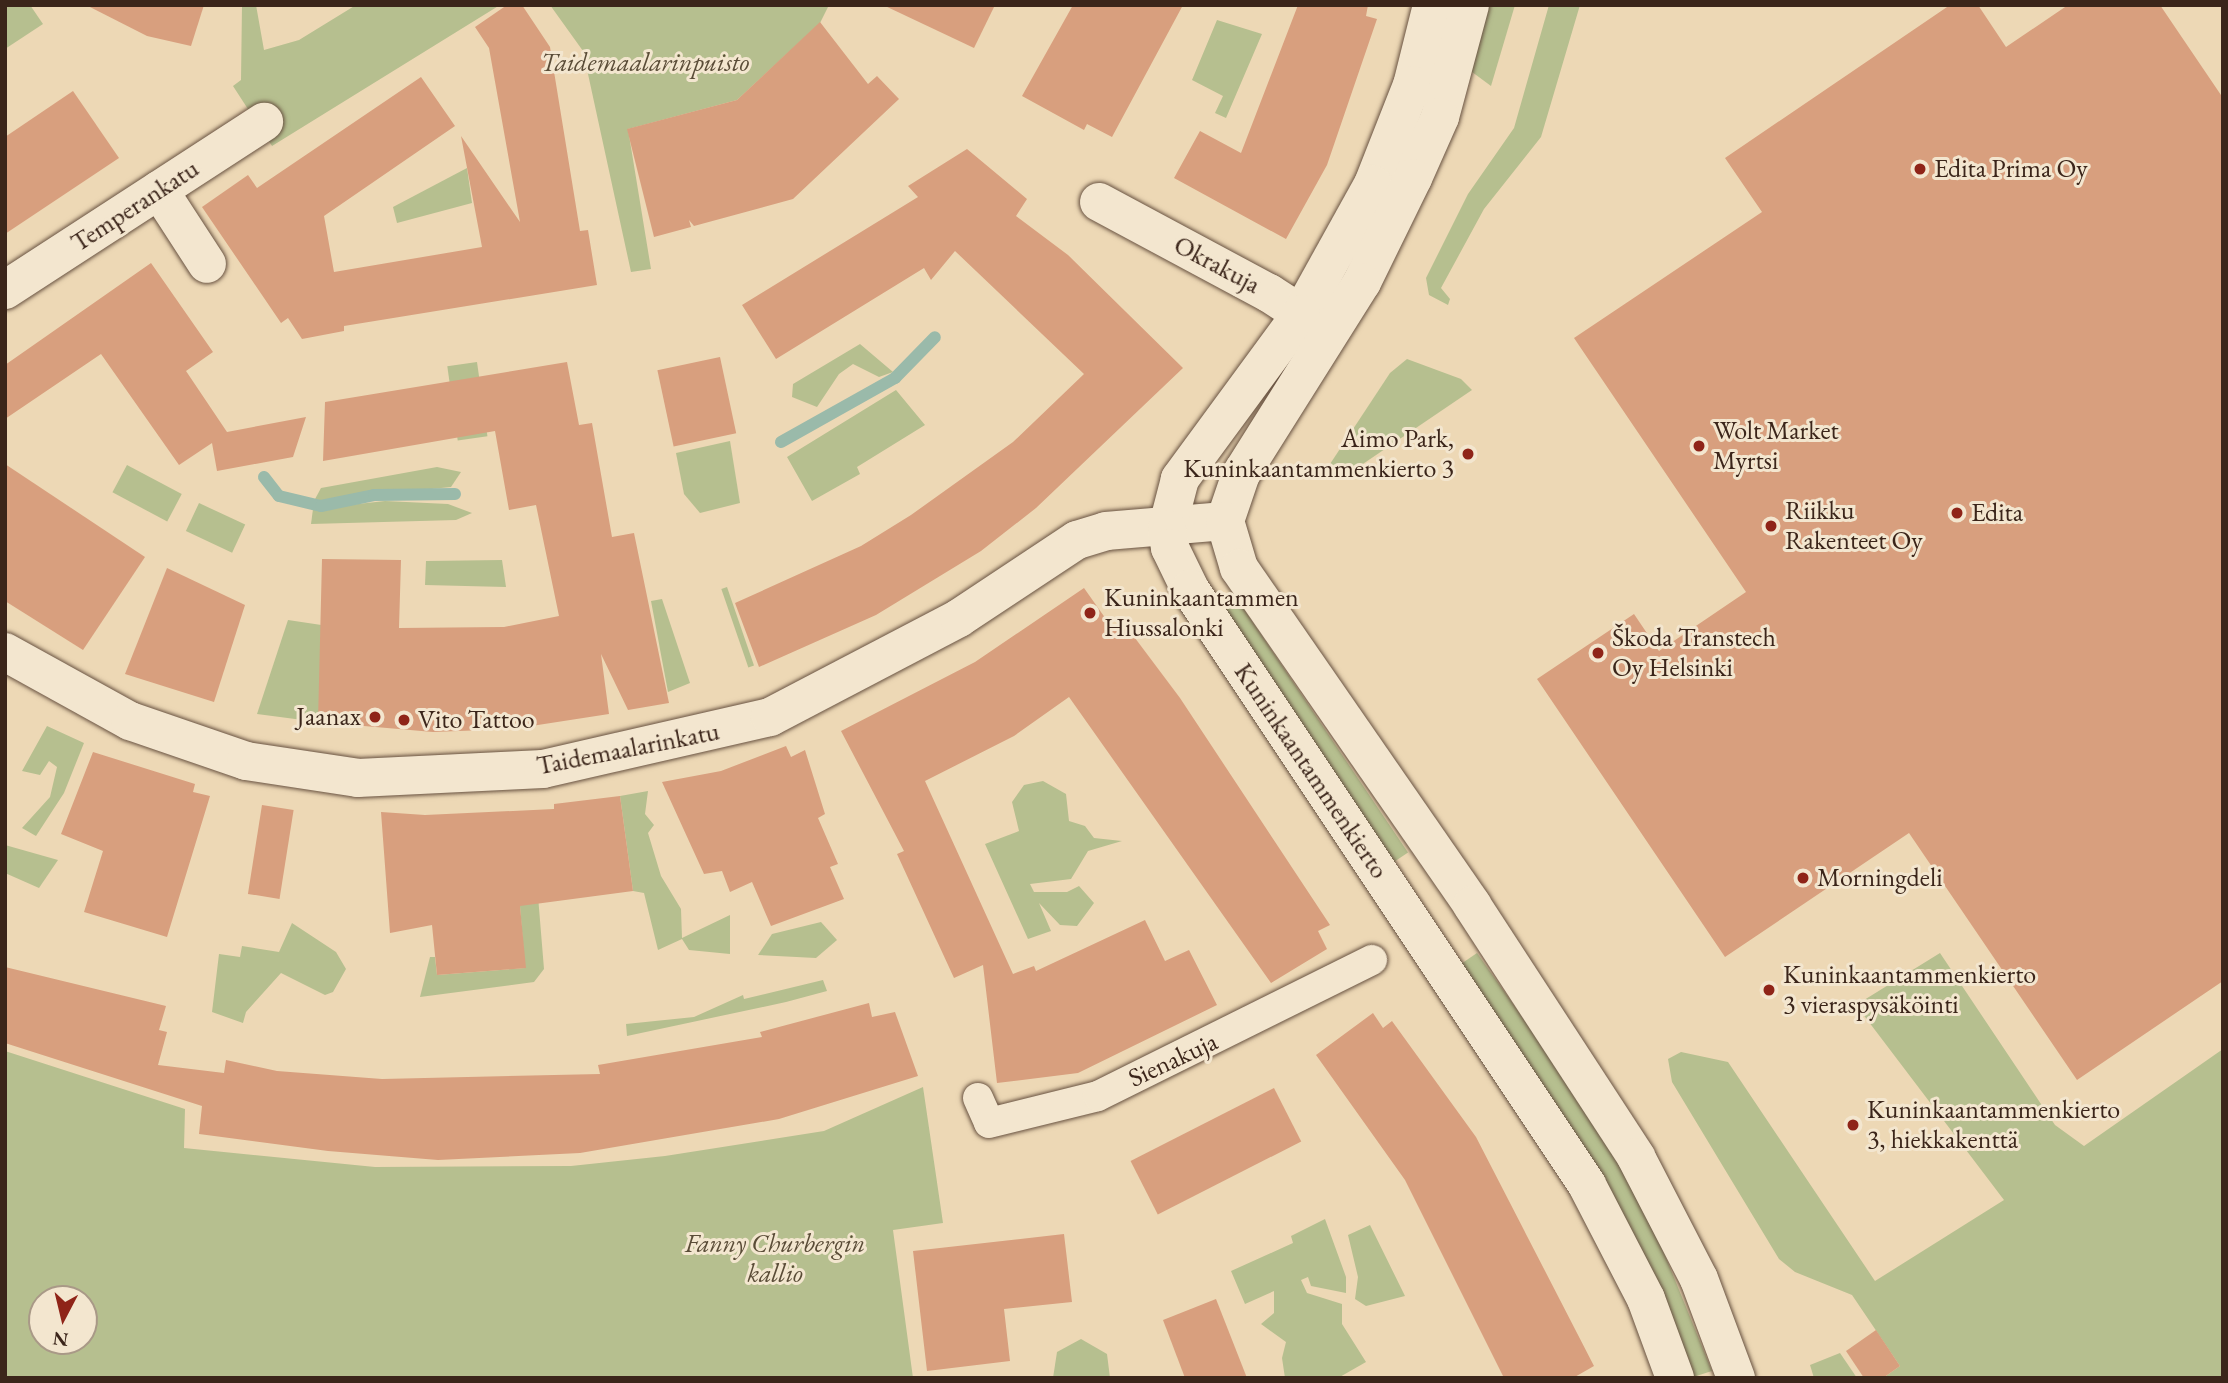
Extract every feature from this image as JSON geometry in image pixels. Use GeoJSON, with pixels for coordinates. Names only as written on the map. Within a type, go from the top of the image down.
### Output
{"type":"FeatureCollection","features":[{"type":"Feature","properties":{"kind":"street","name":"Kuninkaantammenkierto"},"geometry":{"type":"LineString","coordinates":[[1432,5],[1412,85],[1373,184],[1316,324],[1241,474],[1225,522],[1239,568],[1472,905],[1636,1157],[1699,1279],[1736,1378]]}},
{"type":"Feature","properties":{"kind":"street","name":"Kuninkaantammenkierto"},"geometry":{"type":"LineString","coordinates":[[1470,5],[1440,117],[1362,282],[1316,324],[1180,479],[1167,529],[1175,566],[1587,1185],[1646,1299],[1675,1378]]}},
{"type":"Feature","properties":{"kind":"street","name":"Temperankatu"},"geometry":{"type":"LineString","coordinates":[[5,290],[264,122]]}},
{"type":"Feature","properties":{"kind":"street"},"geometry":{"type":"LineString","coordinates":[[159,190],[207,264]]}},
{"type":"Feature","properties":{"kind":"street","name":"Okrakuja"},"geometry":{"type":"LineString","coordinates":[[1099,202],[1316,324]]}},
{"type":"Feature","properties":{"kind":"street","name":"Taidemaalarinkatu"},"geometry":{"type":"LineString","coordinates":[[5,652],[130,721],[246,761],[358,778],[543,769],[709,735],[770,717],[959,618],[1077,540],[1107,531],[1167,529],[1225,522]]}},
{"type":"Feature","properties":{"kind":"street","name":"Sienakuja"},"geometry":{"type":"LineString","coordinates":[[978,1098],[989,1123],[1098,1096],[1372,960]]}},
{"type":"Feature","properties":{"kind":"green space"},"geometry":{"type":"Polygon","coordinates":[[[5,5],[30,5],[43,24],[5,49],[5,5]]]}},
{"type":"Feature","properties":{"kind":"green space","name":"Taidemaalarinpuisto"},"geometry":{"type":"Polygon","coordinates":[[[242,5],[256,5],[264,50],[299,40],[356,5],[500,5],[272,146],[233,86],[241,80],[242,5]]]}},
{"type":"Feature","properties":{"kind":"green space","name":"Taidemaalarinpuisto"},"geometry":{"type":"Polygon","coordinates":[[[550,5],[829,5],[820,23],[737,100],[628,129],[651,269],[631,272],[583,51],[550,5]]]}},
{"type":"Feature","properties":{"kind":"green space"},"geometry":{"type":"Polygon","coordinates":[[[1486,5],[1515,5],[1491,86],[1468,69],[1486,5]]]}},
{"type":"Feature","properties":{"kind":"green space"},"geometry":{"type":"Polygon","coordinates":[[[1549,5],[1580,5],[1541,137],[1484,209],[1441,288],[1450,299],[1448,305],[1429,295],[1426,278],[1468,194],[1514,128],[1549,5]]]}},
{"type":"Feature","properties":{"kind":"green space"},"geometry":{"type":"Polygon","coordinates":[[[1217,20],[1262,34],[1226,118],[1215,113],[1223,96],[1192,80],[1217,20]]]}},
{"type":"Feature","properties":{"kind":"green space"},"geometry":{"type":"Polygon","coordinates":[[[467,168],[472,203],[397,223],[393,207],[467,168]]]}},
{"type":"Feature","properties":{"kind":"green space"},"geometry":{"type":"Polygon","coordinates":[[[860,344],[893,372],[879,377],[853,364],[839,374],[817,407],[792,397],[793,384],[860,344]]]}},
{"type":"Feature","properties":{"kind":"green space"},"geometry":{"type":"Polygon","coordinates":[[[1407,359],[1461,379],[1472,390],[1354,470],[1332,474],[1330,464],[1390,373],[1407,359]]]}},
{"type":"Feature","properties":{"kind":"green space"},"geometry":{"type":"Polygon","coordinates":[[[477,362],[487,436],[458,440],[447,366],[477,362]]]}},
{"type":"Feature","properties":{"kind":"green space"},"geometry":{"type":"Polygon","coordinates":[[[896,390],[925,425],[857,467],[860,474],[812,501],[787,457],[896,390]]]}},
{"type":"Feature","properties":{"kind":"green space"},"geometry":{"type":"Polygon","coordinates":[[[730,441],[740,503],[700,513],[684,494],[676,453],[730,441]]]}},
{"type":"Feature","properties":{"kind":"green space"},"geometry":{"type":"Polygon","coordinates":[[[127,465],[182,494],[167,521],[112,492],[127,465]]]}},
{"type":"Feature","properties":{"kind":"green space"},"geometry":{"type":"Polygon","coordinates":[[[437,467],[461,472],[451,487],[314,501],[321,488],[437,467]]]}},
{"type":"Feature","properties":{"kind":"green space"},"geometry":{"type":"Polygon","coordinates":[[[385,501],[448,504],[472,513],[456,520],[311,524],[313,509],[385,501]]]}},
{"type":"Feature","properties":{"kind":"green space"},"geometry":{"type":"Polygon","coordinates":[[[199,503],[245,525],[232,553],[186,531],[199,503]]]}},
{"type":"Feature","properties":{"kind":"green space"},"geometry":{"type":"Polygon","coordinates":[[[502,560],[506,587],[425,585],[426,561],[502,560]]]}},
{"type":"Feature","properties":{"kind":"green space"},"geometry":{"type":"Polygon","coordinates":[[[727,587],[754,665],[748,667],[721,589],[727,587]]]}},
{"type":"Feature","properties":{"kind":"green space"},"geometry":{"type":"Polygon","coordinates":[[[1233,593],[1408,852],[1389,865],[1214,606],[1233,593]]]}},
{"type":"Feature","properties":{"kind":"green space"},"geometry":{"type":"Polygon","coordinates":[[[662,599],[690,683],[668,692],[651,601],[662,599]]]}},
{"type":"Feature","properties":{"kind":"green space"},"geometry":{"type":"Polygon","coordinates":[[[288,620],[348,629],[318,722],[257,714],[288,620]]]}},
{"type":"Feature","properties":{"kind":"green space"},"geometry":{"type":"Polygon","coordinates":[[[47,726],[84,743],[64,793],[36,836],[22,828],[50,797],[57,767],[49,761],[40,775],[22,771],[47,726]]]}},
{"type":"Feature","properties":{"kind":"green space"},"geometry":{"type":"Polygon","coordinates":[[[1043,781],[1066,794],[1069,821],[1085,826],[1094,838],[1122,841],[1088,851],[1071,879],[1030,884],[1034,892],[1067,892],[1079,886],[1094,903],[1077,926],[1060,925],[1039,903],[1051,931],[1028,939],[985,844],[1019,831],[1012,802],[1024,785],[1043,781]]]}},
{"type":"Feature","properties":{"kind":"green space"},"geometry":{"type":"Polygon","coordinates":[[[648,791],[645,814],[654,825],[648,833],[661,876],[681,909],[682,938],[730,915],[730,954],[689,950],[682,939],[658,950],[644,893],[633,891],[620,796],[648,791]]]}},
{"type":"Feature","properties":{"kind":"green space"},"geometry":{"type":"Polygon","coordinates":[[[5,845],[58,860],[39,888],[5,873],[5,845]]]}},
{"type":"Feature","properties":{"kind":"green space"},"geometry":{"type":"Polygon","coordinates":[[[519,894],[538,896],[544,969],[534,982],[420,997],[430,957],[435,957],[437,975],[525,968],[519,894]]]}},
{"type":"Feature","properties":{"kind":"green space"},"geometry":{"type":"Polygon","coordinates":[[[821,922],[837,940],[816,958],[758,955],[772,934],[821,922]]]}},
{"type":"Feature","properties":{"kind":"green space"},"geometry":{"type":"Polygon","coordinates":[[[292,923],[336,952],[346,969],[333,992],[325,995],[281,973],[246,1012],[243,1023],[212,1012],[219,954],[240,957],[242,946],[279,952],[292,923]]]}},
{"type":"Feature","properties":{"kind":"green space"},"geometry":{"type":"Polygon","coordinates":[[[1477,953],[1579,1097],[1647,1211],[1712,1371],[1690,1378],[1458,966],[1477,953]]]}},
{"type":"Feature","properties":{"kind":"green space"},"geometry":{"type":"Polygon","coordinates":[[[1940,953],[2055,1125],[2084,1146],[2223,1049],[2223,1378],[1883,1378],[1900,1366],[1852,1295],[1795,1272],[1779,1259],[1672,1082],[1668,1059],[1681,1052],[1728,1062],[1875,1281],[2004,1200],[1856,1005],[1940,953]]]}},
{"type":"Feature","properties":{"kind":"green space"},"geometry":{"type":"Polygon","coordinates":[[[823,980],[827,991],[627,1036],[626,1024],[694,1017],[743,995],[744,999],[823,980]]]}},
{"type":"Feature","properties":{"kind":"green space","name":"Fanny Churbergin kallio"},"geometry":{"type":"Polygon","coordinates":[[[5,1051],[185,1109],[184,1148],[375,1167],[571,1166],[665,1156],[824,1131],[923,1087],[943,1223],[893,1230],[913,1378],[5,1378],[5,1051]]]}},
{"type":"Feature","properties":{"kind":"green space"},"geometry":{"type":"Polygon","coordinates":[[[1325,1219],[1346,1277],[1346,1293],[1311,1286],[1308,1277],[1301,1280],[1307,1293],[1342,1304],[1342,1324],[1366,1362],[1338,1378],[1285,1378],[1282,1358],[1286,1342],[1261,1324],[1274,1313],[1274,1291],[1245,1304],[1231,1271],[1293,1243],[1291,1236],[1325,1219]]]}},
{"type":"Feature","properties":{"kind":"green space"},"geometry":{"type":"Polygon","coordinates":[[[1370,1225],[1405,1296],[1366,1306],[1355,1299],[1358,1277],[1348,1235],[1370,1225]]]}},
{"type":"Feature","properties":{"kind":"green space"},"geometry":{"type":"Polygon","coordinates":[[[1081,1339],[1107,1354],[1110,1378],[1053,1378],[1057,1352],[1081,1339]]]}},
{"type":"Feature","properties":{"kind":"green space"},"geometry":{"type":"Polygon","coordinates":[[[1840,1353],[1857,1378],[1814,1378],[1810,1365],[1840,1353]]]}},
{"type":"Feature","properties":{"kind":"building"},"geometry":{"type":"Polygon","coordinates":[[[86,5],[204,5],[191,46],[147,36],[86,5]]]}},
{"type":"Feature","properties":{"kind":"building"},"geometry":{"type":"Polygon","coordinates":[[[507,5],[522,5],[550,47],[580,231],[588,230],[597,285],[344,326],[344,331],[302,339],[288,318],[281,323],[202,207],[248,175],[257,188],[421,77],[455,126],[324,216],[334,272],[482,247],[461,136],[520,222],[489,48],[475,27],[507,5]]]}},
{"type":"Feature","properties":{"kind":"building"},"geometry":{"type":"Polygon","coordinates":[[[883,5],[995,5],[974,48],[883,5]]]}},
{"type":"Feature","properties":{"kind":"building"},"geometry":{"type":"Polygon","coordinates":[[[1073,5],[1183,5],[1112,137],[1087,124],[1084,130],[1022,96],[1073,5]]]}},
{"type":"Feature","properties":{"kind":"building"},"geometry":{"type":"Polygon","coordinates":[[[1298,5],[1368,5],[1366,16],[1377,19],[1327,165],[1286,239],[1174,178],[1200,131],[1241,153],[1298,5]]]}},
{"type":"Feature","properties":{"kind":"building","name":"Edita"},"geometry":{"type":"Polygon","coordinates":[[[1950,5],[1978,5],[2006,47],[2068,5],[2160,5],[2223,98],[2223,981],[2077,1080],[1909,833],[1725,957],[1537,679],[1634,614],[1659,651],[1746,592],[1574,338],[1762,212],[1725,158],[1950,5]]]}},
{"type":"Feature","properties":{"kind":"building"},"geometry":{"type":"Polygon","coordinates":[[[820,22],[868,84],[877,76],[899,99],[793,199],[694,226],[689,220],[691,227],[654,237],[627,129],[737,100],[820,22]]]}},
{"type":"Feature","properties":{"kind":"building"},"geometry":{"type":"Polygon","coordinates":[[[73,91],[119,158],[5,234],[5,137],[73,91]]]}},
{"type":"Feature","properties":{"kind":"building"},"geometry":{"type":"Polygon","coordinates":[[[967,149],[1027,199],[1016,216],[1068,255],[1183,368],[1036,508],[981,551],[876,615],[759,667],[735,603],[861,546],[911,515],[1013,442],[1084,374],[955,251],[931,280],[924,268],[776,359],[742,305],[918,197],[908,186],[967,149]]]}},
{"type":"Feature","properties":{"kind":"building"},"geometry":{"type":"Polygon","coordinates":[[[151,263],[213,352],[186,371],[227,432],[306,417],[293,457],[217,471],[212,443],[179,465],[101,354],[5,419],[5,365],[151,263]]]}},
{"type":"Feature","properties":{"kind":"building"},"geometry":{"type":"Polygon","coordinates":[[[720,357],[736,433],[674,447],[657,370],[720,357]]]}},
{"type":"Feature","properties":{"kind":"building"},"geometry":{"type":"Polygon","coordinates":[[[567,362],[579,425],[592,423],[612,537],[634,533],[669,703],[628,710],[601,654],[609,714],[512,729],[433,732],[318,722],[322,559],[401,560],[399,628],[504,627],[559,616],[536,505],[509,510],[495,431],[323,461],[325,402],[567,362]]]}},
{"type":"Feature","properties":{"kind":"building"},"geometry":{"type":"Polygon","coordinates":[[[5,464],[145,557],[83,650],[5,601],[5,464]]]}},
{"type":"Feature","properties":{"kind":"building"},"geometry":{"type":"Polygon","coordinates":[[[167,568],[245,605],[214,702],[125,674],[167,568]]]}},
{"type":"Feature","properties":{"kind":"building"},"geometry":{"type":"Polygon","coordinates":[[[1084,588],[1113,629],[1123,622],[1180,698],[1330,925],[1318,931],[1327,949],[1271,983],[1069,697],[1014,736],[925,781],[1013,974],[1034,966],[1036,971],[1145,920],[1165,961],[1189,950],[1217,1005],[1078,1073],[997,1083],[983,965],[954,978],[897,854],[904,851],[841,731],[975,662],[1084,588]]]}},
{"type":"Feature","properties":{"kind":"building"},"geometry":{"type":"Polygon","coordinates":[[[786,746],[791,757],[805,750],[825,814],[818,818],[838,864],[830,867],[844,899],[771,926],[752,882],[730,892],[722,871],[704,874],[662,782],[721,771],[786,746]]]}},
{"type":"Feature","properties":{"kind":"building"},"geometry":{"type":"Polygon","coordinates":[[[93,752],[195,784],[193,792],[210,796],[167,937],[84,912],[103,851],[61,834],[93,752]]]}},
{"type":"Feature","properties":{"kind":"building"},"geometry":{"type":"Polygon","coordinates":[[[620,796],[633,891],[520,906],[526,968],[437,975],[432,925],[390,933],[381,812],[425,815],[554,809],[554,804],[620,796]]]}},
{"type":"Feature","properties":{"kind":"building"},"geometry":{"type":"Polygon","coordinates":[[[262,805],[294,810],[280,899],[248,894],[262,805]]]}},
{"type":"Feature","properties":{"kind":"building"},"geometry":{"type":"Polygon","coordinates":[[[5,967],[166,1006],[159,1030],[167,1032],[158,1065],[224,1073],[226,1060],[277,1071],[382,1079],[600,1074],[598,1065],[762,1037],[760,1032],[869,1003],[872,1017],[895,1012],[918,1076],[779,1119],[580,1153],[438,1160],[328,1151],[199,1134],[202,1106],[5,1043],[5,967]]]}},
{"type":"Feature","properties":{"kind":"building"},"geometry":{"type":"Polygon","coordinates":[[[1373,1013],[1383,1028],[1392,1021],[1476,1137],[1594,1366],[1573,1378],[1504,1378],[1405,1180],[1316,1055],[1373,1013]]]}},
{"type":"Feature","properties":{"kind":"building"},"geometry":{"type":"Polygon","coordinates":[[[1274,1088],[1301,1141],[1158,1215],[1131,1161],[1274,1088]]]}},
{"type":"Feature","properties":{"kind":"building"},"geometry":{"type":"Polygon","coordinates":[[[1064,1234],[1072,1302],[1004,1309],[1010,1361],[927,1371],[913,1251],[1064,1234]]]}},
{"type":"Feature","properties":{"kind":"building"},"geometry":{"type":"Polygon","coordinates":[[[1216,1299],[1247,1378],[1185,1378],[1163,1320],[1216,1299]]]}},
{"type":"Feature","properties":{"kind":"building"},"geometry":{"type":"Polygon","coordinates":[[[1876,1330],[1900,1366],[1883,1378],[1864,1378],[1846,1351],[1876,1330]]]}},
{"type":"Feature","properties":{"kind":"waterway"},"geometry":{"type":"LineString","coordinates":[[781,442],[895,378],[935,337]]}},
{"type":"Feature","properties":{"kind":"waterway"},"geometry":{"type":"LineString","coordinates":[[264,477],[279,496],[321,506],[374,495],[455,494]]}},
{"type":"Feature","properties":{"kind":"place","name":"Edita Prima Oy"},"geometry":{"type":"Point","coordinates":[1920,169]}},
{"type":"Feature","properties":{"kind":"place","name":"Wolt Market Myrtsi"},"geometry":{"type":"Point","coordinates":[1699,446]}},
{"type":"Feature","properties":{"kind":"place","name":"Aimo Park, Kuninkaantammenkierto 3"},"geometry":{"type":"Point","coordinates":[1468,454]}},
{"type":"Feature","properties":{"kind":"place","name":"Edita"},"geometry":{"type":"Point","coordinates":[1957,513]}},
{"type":"Feature","properties":{"kind":"place","name":"Riikku Rakenteet Oy"},"geometry":{"type":"Point","coordinates":[1771,526]}},
{"type":"Feature","properties":{"kind":"place","name":"Kuninkaantammen Hiussalonki"},"geometry":{"type":"Point","coordinates":[1090,613]}},
{"type":"Feature","properties":{"kind":"place","name":"Škoda Transtech Oy Helsinki"},"geometry":{"type":"Point","coordinates":[1598,653]}},
{"type":"Feature","properties":{"kind":"place","name":"Jaanax"},"geometry":{"type":"Point","coordinates":[375,717]}},
{"type":"Feature","properties":{"kind":"place","name":"Vito Tattoo"},"geometry":{"type":"Point","coordinates":[404,720]}},
{"type":"Feature","properties":{"kind":"place","name":"Morningdeli"},"geometry":{"type":"Point","coordinates":[1803,878]}},
{"type":"Feature","properties":{"kind":"place","name":"Kuninkaantammenkierto 3 vieraspysäköinti"},"geometry":{"type":"Point","coordinates":[1769,990]}},
{"type":"Feature","properties":{"kind":"place","name":"Kuninkaantammenkierto 3, hiekkakenttä"},"geometry":{"type":"Point","coordinates":[1853,1125]}}]}
